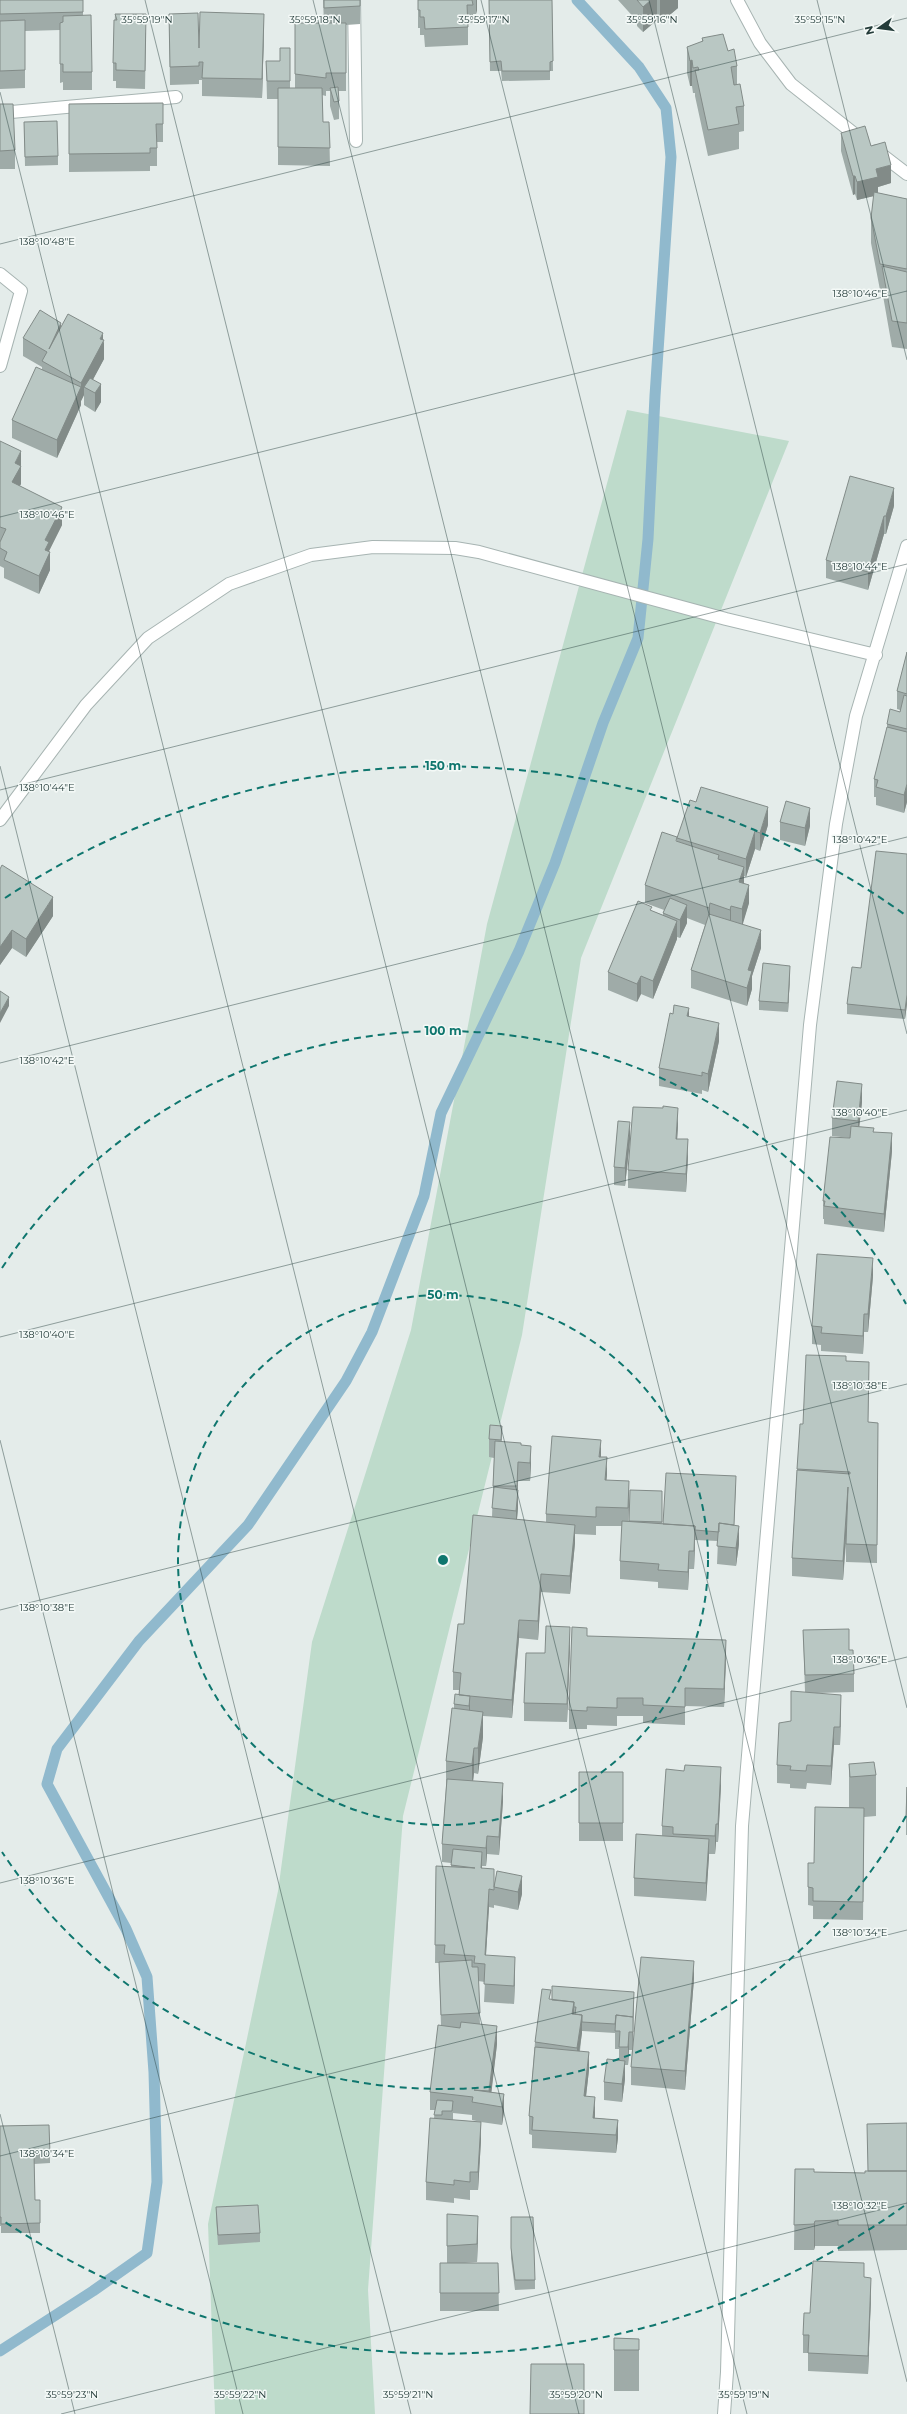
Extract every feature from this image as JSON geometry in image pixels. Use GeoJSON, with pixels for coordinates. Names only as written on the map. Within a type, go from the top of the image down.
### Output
{"type":"FeatureCollection","features":[{"type":"Feature","properties":{"kind":"street"},"geometry":{"type":"LineString","coordinates":[[354,0],[356,141]]}},
{"type":"Feature","properties":{"kind":"street"},"geometry":{"type":"LineString","coordinates":[[737,0],[760,43],[791,84],[907,174]]}},
{"type":"Feature","properties":{"kind":"street"},"geometry":{"type":"LineString","coordinates":[[0,113],[176,97]]}},
{"type":"Feature","properties":{"kind":"street"},"geometry":{"type":"LineString","coordinates":[[0,274],[21,291],[0,366]]}},
{"type":"Feature","properties":{"kind":"street"},"geometry":{"type":"LineString","coordinates":[[724,2414],[728,2372],[742,1826],[810,1025],[836,824],[856,716],[876,655],[907,546]]}},
{"type":"Feature","properties":{"kind":"street"},"geometry":{"type":"LineString","coordinates":[[0,820],[86,705],[148,638],[229,584],[311,555],[373,547],[455,548],[479,552],[726,619],[876,655]]}},
{"type":"Feature","properties":{"kind":"green space"},"geometry":{"type":"Polygon","coordinates":[[[627,410],[789,441],[581,958],[522,1335],[403,1816],[368,2290],[375,2414],[215,2414],[208,2224],[278,1891],[312,1642],[411,1330],[487,924],[627,410]]]}},
{"type":"Feature","properties":{"kind":"building"},"geometry":{"type":"Polygon","coordinates":[[[0,0],[83,0],[83,12],[0,14],[0,0]]]}},
{"type":"Feature","properties":{"kind":"building"},"geometry":{"type":"Polygon","coordinates":[[[324,0],[360,0],[360,6],[324,8],[324,0]]]}},
{"type":"Feature","properties":{"kind":"building"},"geometry":{"type":"Polygon","coordinates":[[[418,0],[472,0],[473,5],[467,5],[468,27],[425,29],[424,17],[420,17],[420,10],[418,10],[418,0]]]}},
{"type":"Feature","properties":{"kind":"building"},"geometry":{"type":"Polygon","coordinates":[[[489,0],[552,0],[553,61],[550,62],[550,71],[502,71],[501,61],[490,62],[489,0]]]}},
{"type":"Feature","properties":{"kind":"building"},"geometry":{"type":"Polygon","coordinates":[[[637,0],[651,0],[643,7],[637,0]]]}},
{"type":"Feature","properties":{"kind":"building"},"geometry":{"type":"Polygon","coordinates":[[[200,12],[264,14],[262,79],[202,78],[203,62],[199,62],[199,66],[170,67],[169,14],[198,13],[199,48],[200,12]]]}},
{"type":"Feature","properties":{"kind":"building"},"geometry":{"type":"Polygon","coordinates":[[[115,14],[146,14],[145,71],[116,70],[116,63],[113,63],[114,20],[117,20],[115,14]]]}},
{"type":"Feature","properties":{"kind":"building"},"geometry":{"type":"Polygon","coordinates":[[[91,15],[92,72],[63,72],[63,64],[60,64],[60,23],[63,22],[63,16],[91,15]]]}},
{"type":"Feature","properties":{"kind":"building"},"geometry":{"type":"Polygon","coordinates":[[[25,20],[25,70],[0,71],[0,21],[25,20]]]}},
{"type":"Feature","properties":{"kind":"building"},"geometry":{"type":"Polygon","coordinates":[[[295,23],[346,23],[346,73],[326,73],[326,78],[295,74],[295,23]]]}},
{"type":"Feature","properties":{"kind":"building"},"geometry":{"type":"Polygon","coordinates":[[[723,34],[728,51],[734,49],[737,66],[731,67],[734,85],[740,84],[744,106],[736,107],[739,124],[708,130],[695,70],[699,70],[698,67],[693,68],[692,60],[690,61],[687,47],[703,41],[702,38],[723,34]]]}},
{"type":"Feature","properties":{"kind":"building"},"geometry":{"type":"Polygon","coordinates":[[[280,48],[290,48],[290,81],[267,81],[266,61],[280,61],[280,48]]]}},
{"type":"Feature","properties":{"kind":"building"},"geometry":{"type":"Polygon","coordinates":[[[338,87],[339,101],[334,102],[330,88],[338,87]]]}},
{"type":"Feature","properties":{"kind":"building"},"geometry":{"type":"Polygon","coordinates":[[[278,88],[322,88],[323,122],[329,122],[330,148],[278,147],[278,88]]]}},
{"type":"Feature","properties":{"kind":"building"},"geometry":{"type":"Polygon","coordinates":[[[163,103],[163,124],[156,124],[157,148],[150,148],[150,153],[69,154],[69,104],[163,103]]]}},
{"type":"Feature","properties":{"kind":"building"},"geometry":{"type":"Polygon","coordinates":[[[0,104],[13,104],[15,150],[0,151],[0,104]]]}},
{"type":"Feature","properties":{"kind":"building"},"geometry":{"type":"Polygon","coordinates":[[[57,121],[58,156],[25,157],[24,122],[57,121]]]}},
{"type":"Feature","properties":{"kind":"building"},"geometry":{"type":"Polygon","coordinates":[[[865,126],[871,146],[885,142],[891,165],[876,169],[878,177],[857,182],[855,176],[853,176],[841,133],[865,126]]]}},
{"type":"Feature","properties":{"kind":"building"},"geometry":{"type":"Polygon","coordinates":[[[874,192],[907,199],[907,269],[880,264],[871,218],[874,192]]]}},
{"type":"Feature","properties":{"kind":"building"},"geometry":{"type":"Polygon","coordinates":[[[882,266],[907,272],[907,323],[892,321],[882,266]]]}},
{"type":"Feature","properties":{"kind":"building"},"geometry":{"type":"Polygon","coordinates":[[[40,310],[61,323],[49,349],[68,314],[103,333],[100,339],[104,340],[81,383],[42,361],[47,352],[23,338],[40,310]]]}},
{"type":"Feature","properties":{"kind":"building"},"geometry":{"type":"Polygon","coordinates":[[[36,367],[81,387],[57,440],[12,420],[36,367]]]}},
{"type":"Feature","properties":{"kind":"building"},"geometry":{"type":"Polygon","coordinates":[[[90,378],[101,384],[95,393],[84,387],[90,378]]]}},
{"type":"Feature","properties":{"kind":"building"},"geometry":{"type":"Polygon","coordinates":[[[0,441],[21,451],[15,463],[21,466],[12,482],[62,507],[45,540],[49,542],[45,550],[50,552],[39,576],[4,560],[7,552],[0,548],[0,542],[6,529],[0,527],[0,441]]]}},
{"type":"Feature","properties":{"kind":"building"},"geometry":{"type":"Polygon","coordinates":[[[850,476],[894,488],[886,516],[884,516],[868,572],[826,560],[850,476]]]}},
{"type":"Feature","properties":{"kind":"building"},"geometry":{"type":"Polygon","coordinates":[[[907,652],[907,694],[897,691],[907,652]]]}},
{"type":"Feature","properties":{"kind":"building"},"geometry":{"type":"Polygon","coordinates":[[[904,695],[907,696],[907,729],[887,724],[890,709],[900,712],[904,695]]]}},
{"type":"Feature","properties":{"kind":"building"},"geometry":{"type":"Polygon","coordinates":[[[887,727],[907,732],[907,784],[904,795],[876,787],[878,780],[874,779],[887,727]]]}},
{"type":"Feature","properties":{"kind":"building"},"geometry":{"type":"Polygon","coordinates":[[[701,787],[768,807],[760,833],[755,831],[746,859],[677,838],[690,800],[696,802],[701,787]]]}},
{"type":"Feature","properties":{"kind":"building"},"geometry":{"type":"Polygon","coordinates":[[[786,801],[810,808],[805,828],[780,822],[786,801]]]}},
{"type":"Feature","properties":{"kind":"building"},"geometry":{"type":"Polygon","coordinates":[[[662,832],[677,837],[676,841],[719,855],[718,859],[744,867],[739,882],[749,885],[742,909],[731,906],[730,910],[710,903],[709,908],[645,885],[662,832]]]}},
{"type":"Feature","properties":{"kind":"building"},"geometry":{"type":"Polygon","coordinates":[[[876,851],[907,854],[907,995],[905,1010],[847,1004],[852,967],[861,968],[876,851]]]}},
{"type":"Feature","properties":{"kind":"building"},"geometry":{"type":"Polygon","coordinates":[[[2,865],[53,897],[26,939],[12,930],[0,947],[0,869],[2,865]]]}},
{"type":"Feature","properties":{"kind":"building"},"geometry":{"type":"Polygon","coordinates":[[[670,898],[687,905],[680,920],[663,913],[670,898]]]}},
{"type":"Feature","properties":{"kind":"building"},"geometry":{"type":"Polygon","coordinates":[[[638,901],[652,907],[650,910],[677,921],[653,981],[641,976],[637,984],[608,972],[638,901]]]}},
{"type":"Feature","properties":{"kind":"building"},"geometry":{"type":"Polygon","coordinates":[[[709,914],[761,930],[748,970],[752,971],[747,988],[691,970],[709,914]]]}},
{"type":"Feature","properties":{"kind":"building"},"geometry":{"type":"Polygon","coordinates":[[[763,963],[790,966],[788,1003],[759,1001],[763,963]]]}},
{"type":"Feature","properties":{"kind":"building"},"geometry":{"type":"Polygon","coordinates":[[[0,991],[9,997],[0,1013],[0,991]]]}},
{"type":"Feature","properties":{"kind":"building"},"geometry":{"type":"Polygon","coordinates":[[[674,1005],[689,1008],[687,1016],[719,1023],[708,1074],[702,1072],[702,1076],[659,1068],[670,1013],[673,1014],[674,1005]]]}},
{"type":"Feature","properties":{"kind":"building"},"geometry":{"type":"Polygon","coordinates":[[[837,1081],[862,1084],[858,1121],[832,1118],[837,1081]]]}},
{"type":"Feature","properties":{"kind":"building"},"geometry":{"type":"Polygon","coordinates":[[[663,1106],[678,1108],[676,1139],[688,1139],[686,1174],[628,1170],[633,1107],[663,1108],[663,1106]]]}},
{"type":"Feature","properties":{"kind":"building"},"geometry":{"type":"Polygon","coordinates":[[[618,1121],[630,1122],[625,1168],[614,1167],[618,1121]]]}},
{"type":"Feature","properties":{"kind":"building"},"geometry":{"type":"Polygon","coordinates":[[[851,1126],[874,1128],[873,1132],[892,1133],[884,1214],[824,1206],[825,1201],[823,1201],[830,1137],[850,1138],[851,1126]]]}},
{"type":"Feature","properties":{"kind":"building"},"geometry":{"type":"Polygon","coordinates":[[[817,1254],[873,1258],[868,1314],[864,1314],[863,1336],[821,1333],[822,1327],[812,1326],[817,1254]]]}},
{"type":"Feature","properties":{"kind":"building"},"geometry":{"type":"Polygon","coordinates":[[[806,1355],[846,1356],[846,1361],[869,1362],[868,1422],[878,1423],[877,1545],[846,1544],[848,1487],[843,1561],[792,1558],[797,1470],[850,1474],[850,1472],[797,1469],[800,1424],[803,1424],[806,1355]]]}},
{"type":"Feature","properties":{"kind":"building"},"geometry":{"type":"Polygon","coordinates":[[[490,1425],[502,1426],[501,1440],[489,1439],[490,1425]]]}},
{"type":"Feature","properties":{"kind":"building"},"geometry":{"type":"Polygon","coordinates":[[[552,1436],[601,1440],[599,1457],[607,1457],[605,1480],[629,1481],[628,1508],[596,1507],[596,1517],[546,1514],[552,1436]]]}},
{"type":"Feature","properties":{"kind":"building"},"geometry":{"type":"Polygon","coordinates":[[[495,1441],[521,1443],[521,1445],[531,1446],[530,1463],[518,1462],[517,1486],[493,1486],[495,1441]]]}},
{"type":"Feature","properties":{"kind":"building"},"geometry":{"type":"Polygon","coordinates":[[[666,1473],[736,1476],[734,1525],[719,1523],[719,1532],[695,1530],[695,1526],[663,1524],[666,1473]]]}},
{"type":"Feature","properties":{"kind":"building"},"geometry":{"type":"Polygon","coordinates":[[[494,1487],[518,1490],[516,1511],[492,1508],[494,1487]]]}},
{"type":"Feature","properties":{"kind":"building"},"geometry":{"type":"Polygon","coordinates":[[[630,1490],[662,1491],[662,1522],[629,1521],[630,1490]]]}},
{"type":"Feature","properties":{"kind":"building"},"geometry":{"type":"Polygon","coordinates":[[[473,1515],[575,1525],[570,1576],[541,1574],[538,1621],[519,1620],[512,1700],[459,1695],[461,1673],[453,1672],[458,1624],[464,1624],[473,1515]]]}},
{"type":"Feature","properties":{"kind":"building"},"geometry":{"type":"Polygon","coordinates":[[[622,1521],[695,1526],[694,1551],[689,1551],[688,1572],[658,1570],[659,1564],[620,1561],[622,1521]]]}},
{"type":"Feature","properties":{"kind":"building"},"geometry":{"type":"Polygon","coordinates":[[[719,1523],[739,1526],[736,1548],[717,1546],[719,1523]]]}},
{"type":"Feature","properties":{"kind":"building"},"geometry":{"type":"Polygon","coordinates":[[[546,1626],[570,1627],[567,1704],[524,1703],[526,1653],[545,1653],[546,1626]]]}},
{"type":"Feature","properties":{"kind":"building"},"geometry":{"type":"Polygon","coordinates":[[[572,1627],[587,1628],[587,1636],[726,1640],[724,1689],[685,1688],[685,1707],[643,1705],[643,1698],[617,1698],[617,1708],[587,1707],[587,1711],[569,1710],[572,1627]]]}},
{"type":"Feature","properties":{"kind":"building"},"geometry":{"type":"Polygon","coordinates":[[[849,1629],[849,1650],[853,1650],[854,1674],[805,1675],[803,1630],[849,1629]]]}},
{"type":"Feature","properties":{"kind":"building"},"geometry":{"type":"Polygon","coordinates":[[[791,1691],[841,1695],[840,1727],[834,1727],[831,1766],[807,1765],[806,1771],[790,1770],[791,1766],[777,1765],[779,1723],[791,1721],[791,1691]]]}},
{"type":"Feature","properties":{"kind":"building"},"geometry":{"type":"Polygon","coordinates":[[[455,1694],[470,1696],[469,1706],[454,1704],[455,1694]]]}},
{"type":"Feature","properties":{"kind":"building"},"geometry":{"type":"Polygon","coordinates":[[[452,1708],[483,1712],[478,1748],[474,1748],[472,1764],[446,1761],[452,1708]]]}},
{"type":"Feature","properties":{"kind":"building"},"geometry":{"type":"Polygon","coordinates":[[[874,1762],[876,1775],[850,1777],[849,1764],[874,1762]]]}},
{"type":"Feature","properties":{"kind":"building"},"geometry":{"type":"Polygon","coordinates":[[[685,1765],[721,1767],[718,1824],[716,1824],[715,1836],[673,1834],[673,1827],[662,1826],[666,1769],[684,1771],[685,1765]]]}},
{"type":"Feature","properties":{"kind":"building"},"geometry":{"type":"Polygon","coordinates":[[[579,1772],[623,1772],[623,1823],[579,1823],[579,1772]]]}},
{"type":"Feature","properties":{"kind":"building"},"geometry":{"type":"Polygon","coordinates":[[[447,1779],[503,1783],[499,1837],[487,1836],[486,1848],[442,1844],[447,1779]]]}},
{"type":"Feature","properties":{"kind":"building"},"geometry":{"type":"Polygon","coordinates":[[[907,1787],[907,1817],[906,1817],[907,1787]]]}},
{"type":"Feature","properties":{"kind":"building"},"geometry":{"type":"Polygon","coordinates":[[[815,1807],[864,1808],[863,1902],[813,1901],[813,1888],[808,1887],[808,1863],[814,1863],[815,1807]]]}},
{"type":"Feature","properties":{"kind":"building"},"geometry":{"type":"Polygon","coordinates":[[[636,1834],[709,1839],[706,1883],[634,1878],[636,1834]]]}},
{"type":"Feature","properties":{"kind":"building"},"geometry":{"type":"Polygon","coordinates":[[[453,1849],[482,1852],[481,1868],[494,1869],[494,1890],[489,1889],[485,1955],[515,1957],[514,1986],[484,1984],[485,1964],[474,1963],[475,1956],[444,1954],[445,1945],[435,1945],[436,1866],[475,1868],[451,1865],[453,1849]]]}},
{"type":"Feature","properties":{"kind":"building"},"geometry":{"type":"Polygon","coordinates":[[[497,1871],[522,1876],[518,1892],[494,1887],[497,1871]]]}},
{"type":"Feature","properties":{"kind":"building"},"geometry":{"type":"Polygon","coordinates":[[[641,1957],[694,1961],[685,2071],[631,2067],[641,1957]]]}},
{"type":"Feature","properties":{"kind":"building"},"geometry":{"type":"Polygon","coordinates":[[[472,1960],[472,1967],[478,1967],[480,2013],[441,2015],[439,1962],[472,1960]]]}},
{"type":"Feature","properties":{"kind":"building"},"geometry":{"type":"Polygon","coordinates":[[[552,1986],[634,1992],[633,2017],[616,2015],[615,2024],[582,2022],[582,2015],[575,2014],[576,2007],[574,2007],[574,2002],[552,2000],[552,1986]]]}},
{"type":"Feature","properties":{"kind":"building"},"geometry":{"type":"Polygon","coordinates":[[[542,1989],[551,1990],[549,1999],[574,2002],[572,2014],[582,2015],[577,2048],[535,2042],[542,1989]]]}},
{"type":"Feature","properties":{"kind":"building"},"geometry":{"type":"Polygon","coordinates":[[[616,2015],[633,2017],[633,2032],[629,2032],[628,2047],[619,2047],[620,2031],[615,2031],[616,2015]]]}},
{"type":"Feature","properties":{"kind":"building"},"geometry":{"type":"Polygon","coordinates":[[[461,2022],[497,2026],[489,2091],[474,2090],[504,2094],[502,2107],[472,2102],[473,2097],[430,2092],[438,2025],[460,2028],[461,2022]]]}},
{"type":"Feature","properties":{"kind":"building"},"geometry":{"type":"Polygon","coordinates":[[[535,2047],[589,2052],[584,2096],[595,2097],[593,2118],[618,2120],[616,2135],[532,2130],[533,2117],[529,2116],[535,2047]]]}},
{"type":"Feature","properties":{"kind":"building"},"geometry":{"type":"Polygon","coordinates":[[[607,2059],[625,2061],[622,2084],[604,2082],[607,2059]]]}},
{"type":"Feature","properties":{"kind":"building"},"geometry":{"type":"Polygon","coordinates":[[[437,2100],[453,2101],[452,2111],[442,2111],[442,2115],[434,2115],[437,2100]]]}},
{"type":"Feature","properties":{"kind":"building"},"geometry":{"type":"Polygon","coordinates":[[[430,2118],[481,2122],[478,2172],[470,2172],[470,2182],[454,2180],[454,2185],[426,2182],[430,2118]]]}},
{"type":"Feature","properties":{"kind":"building"},"geometry":{"type":"Polygon","coordinates":[[[907,2123],[907,2171],[868,2171],[867,2124],[907,2123]]]}},
{"type":"Feature","properties":{"kind":"building"},"geometry":{"type":"Polygon","coordinates":[[[49,2125],[50,2154],[34,2155],[35,2200],[40,2200],[40,2223],[1,2224],[0,2126],[49,2125]]]}},
{"type":"Feature","properties":{"kind":"building"},"geometry":{"type":"Polygon","coordinates":[[[795,2169],[814,2169],[814,2172],[865,2173],[865,2171],[907,2171],[907,2225],[838,2225],[838,2220],[815,2221],[814,2224],[794,2225],[795,2169]]]}},
{"type":"Feature","properties":{"kind":"building"},"geometry":{"type":"Polygon","coordinates":[[[258,2205],[260,2233],[218,2235],[216,2207],[258,2205]]]}},
{"type":"Feature","properties":{"kind":"building"},"geometry":{"type":"Polygon","coordinates":[[[447,2214],[478,2216],[477,2244],[447,2246],[447,2214]]]}},
{"type":"Feature","properties":{"kind":"building"},"geometry":{"type":"Polygon","coordinates":[[[511,2217],[533,2217],[535,2280],[515,2280],[511,2248],[511,2217]]]}},
{"type":"Feature","properties":{"kind":"building"},"geometry":{"type":"Polygon","coordinates":[[[813,2261],[864,2263],[864,2277],[871,2278],[868,2356],[808,2353],[809,2335],[803,2335],[804,2313],[810,2313],[813,2261]]]}},
{"type":"Feature","properties":{"kind":"building"},"geometry":{"type":"Polygon","coordinates":[[[440,2263],[498,2263],[499,2293],[440,2293],[440,2263]]]}},
{"type":"Feature","properties":{"kind":"building"},"geometry":{"type":"Polygon","coordinates":[[[614,2338],[639,2339],[639,2350],[614,2350],[614,2338]]]}},
{"type":"Feature","properties":{"kind":"building"},"geometry":{"type":"Polygon","coordinates":[[[531,2364],[584,2364],[584,2414],[530,2414],[531,2364]]]}},
{"type":"Feature","properties":{"kind":"waterway"},"geometry":{"type":"LineString","coordinates":[[0,2351],[93,2291],[147,2253],[157,2182],[154,2072],[147,1977],[126,1929],[47,1784],[57,1749],[139,1641],[248,1525],[346,1381],[372,1332],[424,1196],[441,1113],[519,951],[555,863],[603,723],[638,638],[648,539],[655,396],[671,157],[666,108],[639,67],[577,0]]}}]}
